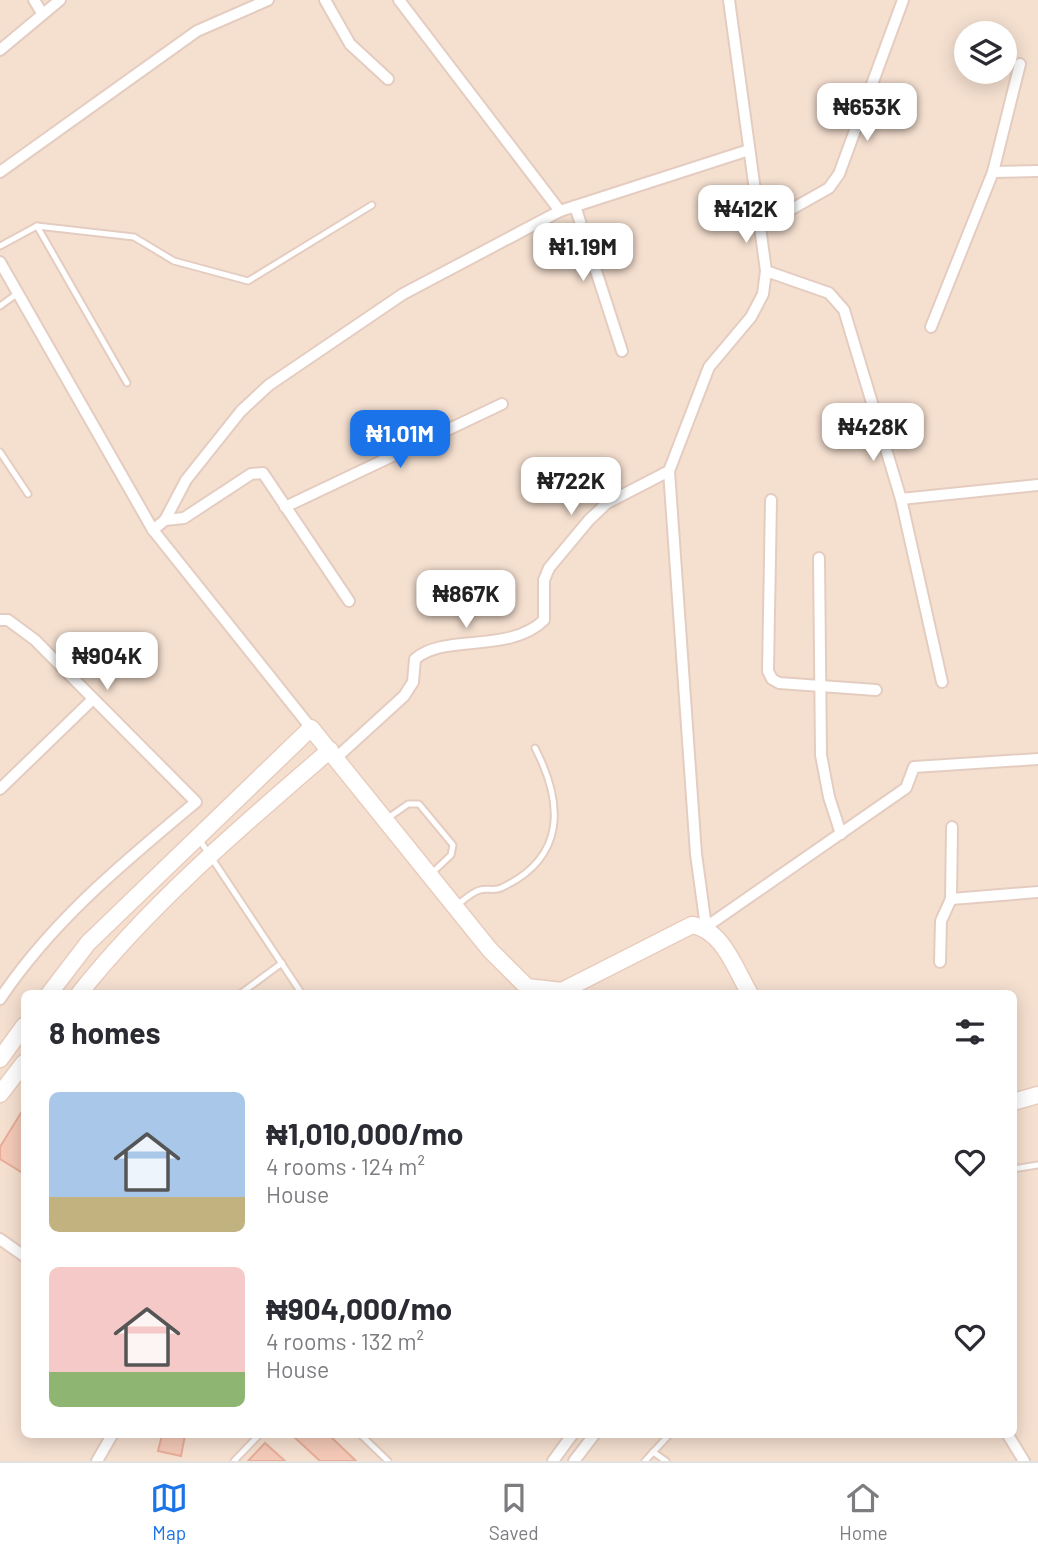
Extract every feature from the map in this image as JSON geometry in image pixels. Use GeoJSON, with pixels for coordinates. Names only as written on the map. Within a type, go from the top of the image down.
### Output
{"type":"FeatureCollection","features":[{"type":"Feature","properties":{"kind":"street"},"geometry":{"type":"LineString","coordinates":[[34,0],[42,13]]}},
{"type":"Feature","properties":{"kind":"street"},"geometry":{"type":"LineString","coordinates":[[0,51],[60,0]]}},
{"type":"Feature","properties":{"kind":"street"},"geometry":{"type":"LineString","coordinates":[[0,172],[197,32],[268,0]]}},
{"type":"Feature","properties":{"kind":"street"},"geometry":{"type":"LineString","coordinates":[[325,0],[351,44],[388,79]]}},
{"type":"Feature","properties":{"kind":"street"},"geometry":{"type":"LineString","coordinates":[[399,0],[560,211]]}},
{"type":"Feature","properties":{"kind":"street"},"geometry":{"type":"LineString","coordinates":[[706,927],[696,853],[669,471],[709,367],[751,317],[763,294],[766,271],[729,0]]}},
{"type":"Feature","properties":{"kind":"street"},"geometry":{"type":"LineString","coordinates":[[760,227],[829,188],[839,174],[903,0]]}},
{"type":"Feature","properties":{"kind":"street"},"geometry":{"type":"LineString","coordinates":[[931,327],[993,172],[1020,64]]}},
{"type":"Feature","properties":{"kind":"street"},"geometry":{"type":"LineString","coordinates":[[153,530],[165,520],[186,480],[241,411],[269,385],[403,294],[560,211],[749,150]]}},
{"type":"Feature","properties":{"kind":"street"},"geometry":{"type":"LineString","coordinates":[[993,172],[1038,172]]}},
{"type":"Feature","properties":{"kind":"street"},"geometry":{"type":"LineString","coordinates":[[575,206],[622,351]]}},
{"type":"Feature","properties":{"kind":"street"},"geometry":{"type":"LineString","coordinates":[[0,262],[153,530],[455,906],[517,979],[527,987],[540,990]]}},
{"type":"Feature","properties":{"kind":"street"},"geometry":{"type":"LineString","coordinates":[[766,271],[829,293],[844,310],[901,499],[942,682]]}},
{"type":"Feature","properties":{"kind":"street"},"geometry":{"type":"LineString","coordinates":[[285,507],[502,404]]}},
{"type":"Feature","properties":{"kind":"street"},"geometry":{"type":"LineString","coordinates":[[83,990],[141,924],[210,856],[404,696],[413,682],[415,659],[437,648],[474,645],[522,634],[540,624],[544,620],[544,580],[549,568],[589,520],[607,503],[669,471]]}},
{"type":"Feature","properties":{"kind":"street"},"geometry":{"type":"LineString","coordinates":[[165,520],[184,518],[251,474],[263,473],[349,601]]}},
{"type":"Feature","properties":{"kind":"street"},"geometry":{"type":"LineString","coordinates":[[901,499],[1038,485]]}},
{"type":"Feature","properties":{"kind":"street"},"geometry":{"type":"LineString","coordinates":[[771,500],[768,671],[772,679],[779,683],[876,690]]}},
{"type":"Feature","properties":{"kind":"street"},"geometry":{"type":"LineString","coordinates":[[819,558],[819,686],[823,776],[841,834]]}},
{"type":"Feature","properties":{"kind":"street"},"geometry":{"type":"LineString","coordinates":[[0,620],[8,620],[35,640],[196,802],[63,919],[24,962],[0,999]]}},
{"type":"Feature","properties":{"kind":"street"},"geometry":{"type":"LineString","coordinates":[[0,789],[92,700]]}},
{"type":"Feature","properties":{"kind":"street"},"geometry":{"type":"LineString","coordinates":[[52,990],[88,943],[311,728]]}},
{"type":"Feature","properties":{"kind":"street"},"geometry":{"type":"LineString","coordinates":[[706,927],[906,788],[914,767],[1038,759]]}},
{"type":"Feature","properties":{"kind":"street"},"geometry":{"type":"LineString","coordinates":[[940,961],[941,921],[951,899],[952,827]]}},
{"type":"Feature","properties":{"kind":"street"},"geometry":{"type":"LineString","coordinates":[[951,899],[1038,892]]}},
{"type":"Feature","properties":{"kind":"street"},"geometry":{"type":"LineString","coordinates":[[564,990],[692,925],[706,927],[716,936],[748,990]]}},
{"type":"Feature","properties":{"kind":"street"},"geometry":{"type":"LineString","coordinates":[[0,1059],[21,1030]]}},
{"type":"Feature","properties":{"kind":"street"},"geometry":{"type":"LineString","coordinates":[[0,1094],[21,1069]]}},
{"type":"Feature","properties":{"kind":"street"},"geometry":{"type":"LineString","coordinates":[[1017,1101],[1038,1095]]}},
{"type":"Feature","properties":{"kind":"street"},"geometry":{"type":"LineString","coordinates":[[0,1239],[21,1254]]}},
{"type":"Feature","properties":{"kind":"street"},"geometry":{"type":"LineString","coordinates":[[97,1461],[110,1438]]}},
{"type":"Feature","properties":{"kind":"street"},"geometry":{"type":"LineString","coordinates":[[553,1461],[570,1438]]}},
{"type":"Feature","properties":{"kind":"street"},"geometry":{"type":"LineString","coordinates":[[579,1459],[592,1438]]}},
{"type":"Feature","properties":{"kind":"street"},"geometry":{"type":"LineString","coordinates":[[1010,1438],[1024,1461]]}},
{"type":"Feature","properties":{"kind":"lane"},"geometry":{"type":"LineString","coordinates":[[0,246],[37,226],[134,237],[174,261],[248,281],[372,205]]}},
{"type":"Feature","properties":{"kind":"lane"},"geometry":{"type":"LineString","coordinates":[[37,226],[127,383]]}},
{"type":"Feature","properties":{"kind":"lane"},"geometry":{"type":"LineString","coordinates":[[0,306],[18,293]]}},
{"type":"Feature","properties":{"kind":"lane"},"geometry":{"type":"LineString","coordinates":[[0,452],[27,494]]}},
{"type":"Feature","properties":{"kind":"lane"},"geometry":{"type":"LineString","coordinates":[[455,906],[478,890],[502,888],[539,862],[547,852],[555,819],[554,797],[547,771],[535,748]]}},
{"type":"Feature","properties":{"kind":"lane"},"geometry":{"type":"LineString","coordinates":[[386,820],[408,804],[419,804],[453,845],[451,855],[430,875]]}},
{"type":"Feature","properties":{"kind":"lane"},"geometry":{"type":"LineString","coordinates":[[197,837],[299,990]]}},
{"type":"Feature","properties":{"kind":"lane"},"geometry":{"type":"LineString","coordinates":[[245,990],[282,963]]}},
{"type":"Feature","properties":{"kind":"lane"},"geometry":{"type":"LineString","coordinates":[[1017,1168],[1038,1165]]}},
{"type":"Feature","properties":{"kind":"lane"},"geometry":{"type":"LineString","coordinates":[[234,1461],[257,1438]]}},
{"type":"Feature","properties":{"kind":"lane"},"geometry":{"type":"LineString","coordinates":[[364,1438],[388,1461]]}},
{"type":"Feature","properties":{"kind":"lane"},"geometry":{"type":"LineString","coordinates":[[645,1461],[666,1438]]}},
{"type":"Feature","properties":{"kind":"lane"},"geometry":{"type":"LineString","coordinates":[[653,1452],[666,1461]]}},
{"type":"Feature","properties":{"kind":"shaded area"},"geometry":{"type":"Polygon","coordinates":[[[0,0],[1038,0],[1038,1461],[0,1461],[0,0]]]}},
{"type":"Feature","properties":{"kind":"building"},"geometry":{"type":"Polygon","coordinates":[[[21,1113],[21,1172],[0,1159],[0,1147],[21,1113]]]}},
{"type":"Feature","properties":{"kind":"building"},"geometry":{"type":"Polygon","coordinates":[[[161,1438],[184,1438],[181,1456],[158,1451],[161,1438]]]}},
{"type":"Feature","properties":{"kind":"building"},"geometry":{"type":"Polygon","coordinates":[[[295,1438],[332,1438],[356,1461],[320,1461],[295,1438]]]}},
{"type":"Feature","properties":{"kind":"building"},"geometry":{"type":"Polygon","coordinates":[[[265,1443],[285,1461],[248,1461],[265,1443]]]}}]}
